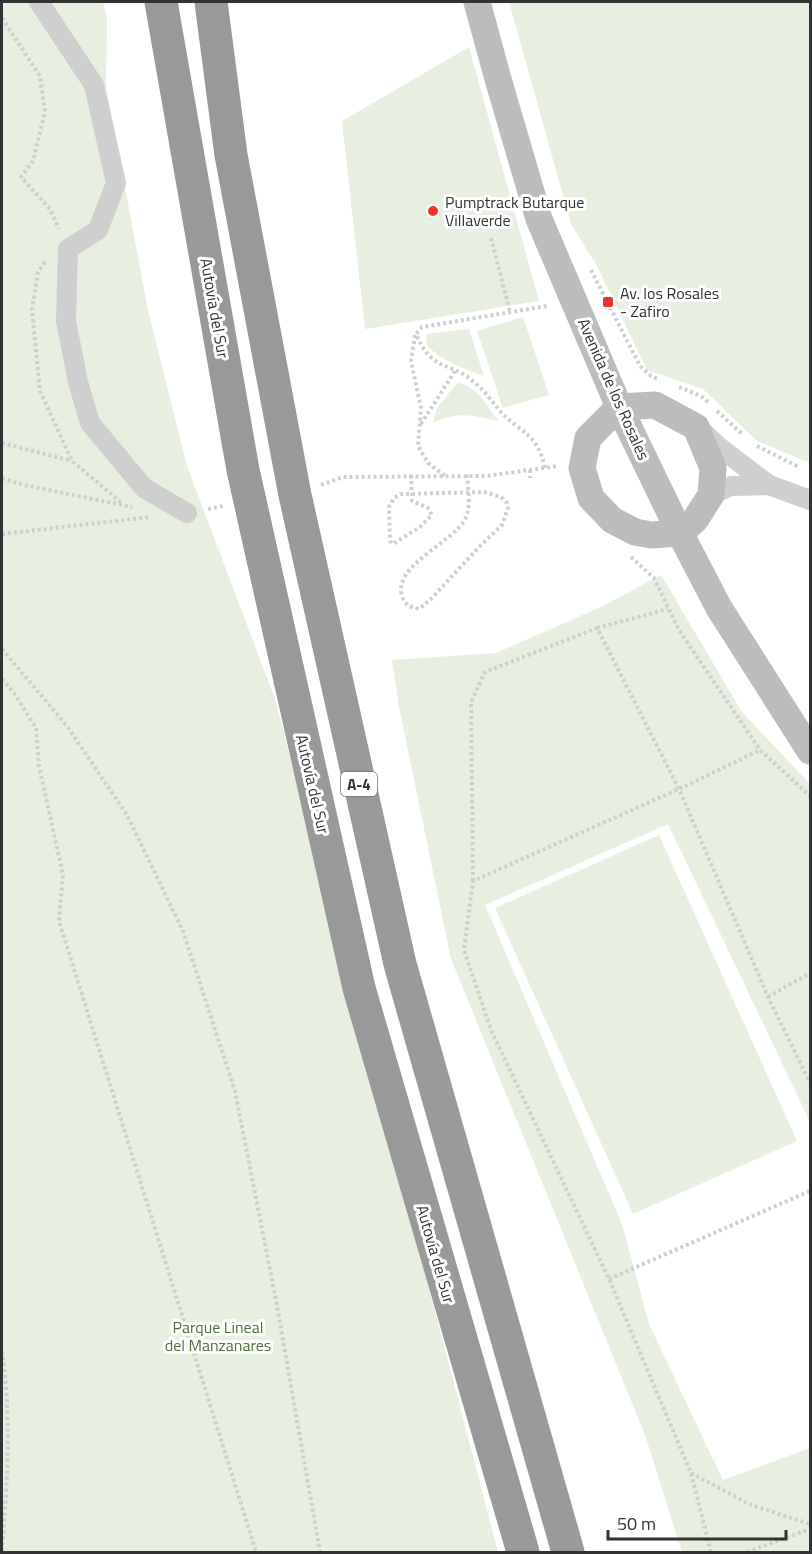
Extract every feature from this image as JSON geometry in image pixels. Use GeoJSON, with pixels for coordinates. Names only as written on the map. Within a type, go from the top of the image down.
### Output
{"type":"FeatureCollection","features":[{"type":"Feature","properties":{"kind":"highway","name":"Autovía del Sur"},"geometry":{"type":"LineString","coordinates":[[161,2],[243,470],[359,988],[523,1552]]}},
{"type":"Feature","properties":{"kind":"highway","name":"A-4"},"geometry":{"type":"LineString","coordinates":[[211,2],[231,155],[295,495],[400,964],[568,1552]]}},
{"type":"Feature","properties":{"kind":"street"},"geometry":{"type":"LineString","coordinates":[[39,2],[94,85],[116,183],[98,231],[68,249],[66,321],[78,382],[90,423],[144,488],[187,513]]}},
{"type":"Feature","properties":{"kind":"street","name":"Avenida de los Rosales"},"geometry":{"type":"LineString","coordinates":[[477,2],[539,219],[620,407],[680,533],[735,634],[810,751]]}},
{"type":"Feature","properties":{"kind":"street"},"geometry":{"type":"LineString","coordinates":[[696,427],[713,468],[711,495],[695,520],[680,533],[651,535],[635,532],[612,520],[566,470],[588,438],[620,407],[655,405],[696,427],[769,485],[810,500]]}},
{"type":"Feature","properties":{"kind":"street"},"geometry":{"type":"LineString","coordinates":[[711,495],[731,486],[769,485]]}},
{"type":"Feature","properties":{"kind":"path"},"geometry":{"type":"LineString","coordinates":[[2,18],[40,76],[45,112],[33,161],[21,177],[50,209]]}},
{"type":"Feature","properties":{"kind":"path"},"geometry":{"type":"LineString","coordinates":[[491,238],[510,312]]}},
{"type":"Feature","properties":{"kind":"path"},"geometry":{"type":"LineString","coordinates":[[587,263],[639,366],[651,376],[661,380]]}},
{"type":"Feature","properties":{"kind":"path"},"geometry":{"type":"LineString","coordinates":[[445,476],[428,463],[418,446],[421,408],[411,361],[412,344],[416,334],[422,327],[547,306]]}},
{"type":"Feature","properties":{"kind":"path"},"geometry":{"type":"LineString","coordinates":[[416,334],[427,355],[438,364],[475,382],[501,413],[529,435],[540,450],[545,468]]}},
{"type":"Feature","properties":{"kind":"path"},"geometry":{"type":"LineString","coordinates":[[419,427],[456,371]]}},
{"type":"Feature","properties":{"kind":"path"},"geometry":{"type":"LineString","coordinates":[[671,384],[701,396],[745,436]]}},
{"type":"Feature","properties":{"kind":"path"},"geometry":{"type":"LineString","coordinates":[[751,441],[799,467]]}},
{"type":"Feature","properties":{"kind":"path"},"geometry":{"type":"LineString","coordinates":[[2,443],[72,461]]}},
{"type":"Feature","properties":{"kind":"path"},"geometry":{"type":"LineString","coordinates":[[321,486],[343,477],[486,476],[545,468],[566,470]]}},
{"type":"Feature","properties":{"kind":"path"},"geometry":{"type":"LineString","coordinates":[[530,470],[530,478]]}},
{"type":"Feature","properties":{"kind":"path"},"geometry":{"type":"LineString","coordinates":[[411,476],[411,494],[412,501],[428,508],[432,515],[420,527],[393,544],[390,542],[389,507],[394,498],[401,494],[411,494],[468,493],[484,492],[501,497],[507,503],[508,508],[502,525],[419,609],[404,603],[401,591],[403,579],[465,520],[468,509],[468,493],[467,476]]}},
{"type":"Feature","properties":{"kind":"path"},"geometry":{"type":"LineString","coordinates":[[2,478],[133,507]]}},
{"type":"Feature","properties":{"kind":"path"},"geometry":{"type":"LineString","coordinates":[[2,534],[164,516],[224,506]]}},
{"type":"Feature","properties":{"kind":"path"},"geometry":{"type":"LineString","coordinates":[[143,510],[164,516]]}},
{"type":"Feature","properties":{"kind":"path"},"geometry":{"type":"LineString","coordinates":[[629,555],[654,578],[679,630],[760,750],[810,796]]}},
{"type":"Feature","properties":{"kind":"path"},"geometry":{"type":"LineString","coordinates":[[669,609],[597,628],[485,672],[471,702],[473,881],[464,950],[490,1030],[609,1280],[691,1473],[711,1552]]}},
{"type":"Feature","properties":{"kind":"path"},"geometry":{"type":"LineString","coordinates":[[597,628],[679,789],[768,997],[810,1083]]}},
{"type":"Feature","properties":{"kind":"path"},"geometry":{"type":"LineString","coordinates":[[2,649],[67,726],[127,815],[183,931],[235,1091],[276,1300],[320,1552]]}},
{"type":"Feature","properties":{"kind":"path"},"geometry":{"type":"LineString","coordinates":[[2,679],[14,693],[36,728],[39,766],[63,875],[59,921],[256,1552]]}},
{"type":"Feature","properties":{"kind":"path"},"geometry":{"type":"LineString","coordinates":[[473,881],[679,789],[760,750]]}},
{"type":"Feature","properties":{"kind":"path"},"geometry":{"type":"LineString","coordinates":[[768,997],[810,973]]}},
{"type":"Feature","properties":{"kind":"path"},"geometry":{"type":"LineString","coordinates":[[609,1280],[810,1191]]}},
{"type":"Feature","properties":{"kind":"path"},"geometry":{"type":"LineString","coordinates":[[2,1351],[9,1438],[2,1552]]}},
{"type":"Feature","properties":{"kind":"path"},"geometry":{"type":"LineString","coordinates":[[691,1473],[751,1505],[810,1524]]}},
{"type":"Feature","properties":{"kind":"path"},"geometry":{"type":"LineString","coordinates":[[747,1552],[810,1529]]}},
{"type":"Feature","properties":{"kind":"green space","name":"Parque Lineal del Manzanares"},"geometry":{"type":"Polygon","coordinates":[[[2,2],[103,2],[107,19],[106,86],[148,310],[187,466],[275,699],[498,1552],[2,1552],[2,2]]]}},
{"type":"Feature","properties":{"kind":"green space"},"geometry":{"type":"Polygon","coordinates":[[[509,2],[810,2],[810,463],[757,441],[703,389],[647,370],[597,266],[571,224],[509,2]]]}},
{"type":"Feature","properties":{"kind":"green space","name":"Pumptrack Butarque Villaverde"},"geometry":{"type":"Polygon","coordinates":[[[469,47],[539,301],[365,329],[342,121],[469,47]]]}},
{"type":"Feature","properties":{"kind":"green space"},"geometry":{"type":"Polygon","coordinates":[[[523,317],[549,395],[503,408],[477,331],[523,317]]]}},
{"type":"Feature","properties":{"kind":"green space"},"geometry":{"type":"Polygon","coordinates":[[[469,329],[484,376],[447,360],[427,346],[426,334],[469,329]]]}},
{"type":"Feature","properties":{"kind":"green space"},"geometry":{"type":"Polygon","coordinates":[[[458,382],[477,393],[499,421],[458,415],[433,423],[437,408],[458,382]]]}},
{"type":"Feature","properties":{"kind":"green space"},"geometry":{"type":"Polygon","coordinates":[[[661,575],[742,712],[810,784],[810,1122],[668,824],[485,905],[622,1224],[649,1324],[723,1480],[810,1448],[810,1552],[682,1552],[645,1435],[451,959],[399,707],[392,660],[496,653],[603,606],[661,575]]]}},
{"type":"Feature","properties":{"kind":"green space"},"geometry":{"type":"Polygon","coordinates":[[[659,835],[797,1141],[633,1214],[495,908],[659,835]]]}},
{"type":"Feature","properties":{"kind":"place","name":"Pumptrack Butarque Villaverde"},"geometry":{"type":"Point","coordinates":[433,211]}},
{"type":"Feature","properties":{"kind":"place","name":"Av. los Rosales - Zafiro"},"geometry":{"type":"Point","coordinates":[608,302]}}]}
